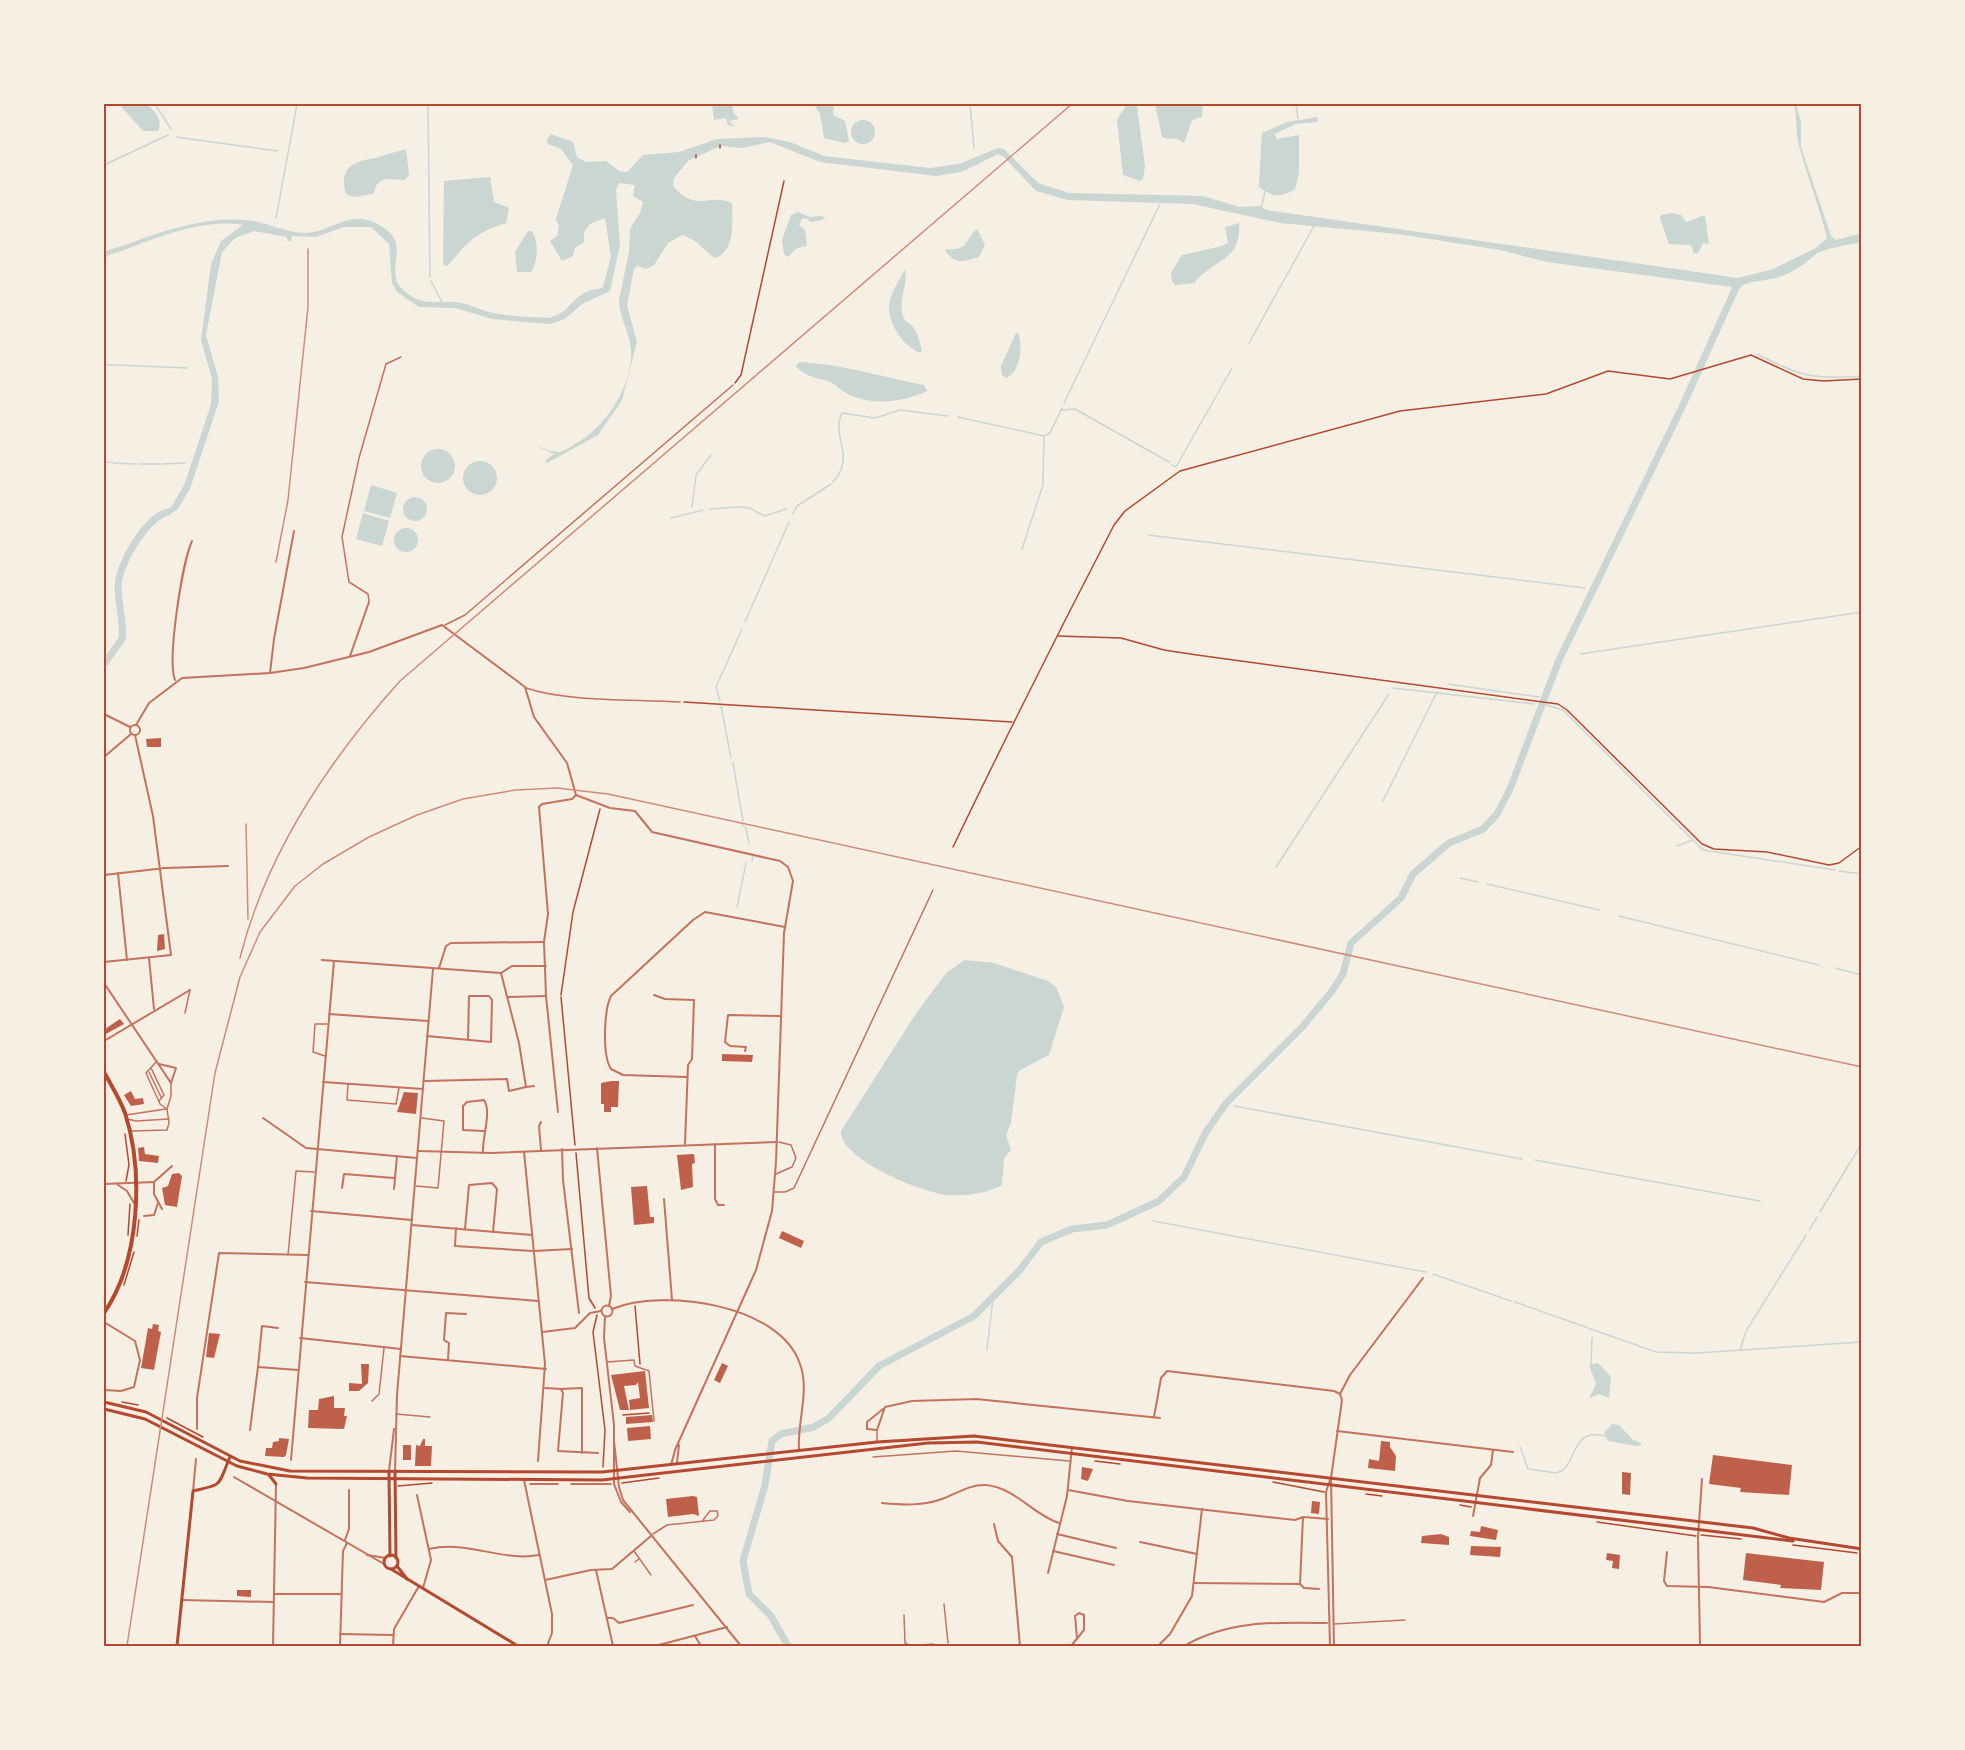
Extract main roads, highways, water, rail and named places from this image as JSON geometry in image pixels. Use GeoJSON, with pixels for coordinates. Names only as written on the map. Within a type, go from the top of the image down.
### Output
{"type":"FeatureCollection","features":[{"type":"Feature","properties":{"kind":"main road"},"geometry":{"type":"LineString","coordinates":[[104,1072],[126,1117],[134,1183],[129,1260],[123,1280],[104,1313]]}},
{"type":"Feature","properties":{"kind":"main road"},"geometry":{"type":"LineString","coordinates":[[104,1402],[146,1412],[174,1423],[230,1457],[290,1471],[542,1474],[616,1471],[877,1442],[974,1436],[1699,1521],[1753,1528],[1819,1543]]}},
{"type":"Feature","properties":{"kind":"main road"},"geometry":{"type":"LineString","coordinates":[[104,1409],[145,1419],[228,1462],[267,1474],[291,1478],[524,1482],[616,1478],[943,1442],[990,1443],[1862,1549]]}},
{"type":"Feature","properties":{"kind":"main road"},"geometry":{"type":"LineString","coordinates":[[799,1450],[800,1458]]}},
{"type":"Feature","properties":{"kind":"main road"},"geometry":{"type":"LineString","coordinates":[[177,1647],[193,1491],[208,1490],[217,1485],[230,1457]]}},
{"type":"Feature","properties":{"kind":"main road"},"geometry":{"type":"LineString","coordinates":[[678,1465],[678,1472]]}},
{"type":"Feature","properties":{"kind":"main road"},"geometry":{"type":"LineString","coordinates":[[389,1472],[388,1557],[384,1564],[518,1647]]}},
{"type":"Feature","properties":{"kind":"main road"},"geometry":{"type":"LineString","coordinates":[[395,1472],[396,1558],[397,1566],[408,1580]]}},
{"type":"Feature","properties":{"kind":"main road"},"geometry":{"type":"LineString","coordinates":[[267,1474],[276,1484]]}},
{"type":"Feature","properties":{"kind":"main road"},"geometry":{"type":"LineString","coordinates":[[388,1557],[396,1558]]}},
{"type":"Feature","properties":{"kind":"main road"},"geometry":{"type":"LineString","coordinates":[[392,1569],[397,1566]]}},
{"type":"Feature","properties":{"kind":"waterway"},"geometry":{"type":"LineString","coordinates":[[155,104],[171,129]]}},
{"type":"Feature","properties":{"kind":"waterway"},"geometry":{"type":"LineString","coordinates":[[276,218],[297,104]]}},
{"type":"Feature","properties":{"kind":"waterway"},"geometry":{"type":"LineString","coordinates":[[428,104],[430,277]]}},
{"type":"Feature","properties":{"kind":"waterway"},"geometry":{"type":"LineString","coordinates":[[970,104],[974,148]]}},
{"type":"Feature","properties":{"kind":"waterway"},"geometry":{"type":"LineString","coordinates":[[1296,104],[1298,119]]}},
{"type":"Feature","properties":{"kind":"waterway"},"geometry":{"type":"LineString","coordinates":[[104,165],[168,135]]}},
{"type":"Feature","properties":{"kind":"waterway"},"geometry":{"type":"LineString","coordinates":[[176,137],[277,151]]}},
{"type":"Feature","properties":{"kind":"waterway"},"geometry":{"type":"LineString","coordinates":[[1261,208],[1265,192]]}},
{"type":"Feature","properties":{"kind":"waterway"},"geometry":{"type":"LineString","coordinates":[[1064,403],[1160,204]]}},
{"type":"Feature","properties":{"kind":"waterway"},"geometry":{"type":"LineString","coordinates":[[1249,343],[1314,226]]}},
{"type":"Feature","properties":{"kind":"waterway"},"geometry":{"type":"LineString","coordinates":[[431,281],[443,304]]}},
{"type":"Feature","properties":{"kind":"waterway"},"geometry":{"type":"LineString","coordinates":[[788,1646],[771,1616],[749,1594],[743,1561],[765,1485],[772,1441],[781,1434],[814,1427],[829,1418],[879,1366],[974,1316],[1019,1271],[1041,1242],[1072,1229],[1107,1225],[1159,1201],[1184,1177],[1206,1132],[1227,1102],[1304,1025],[1332,991],[1343,974],[1351,943],[1401,898],[1413,874],[1449,843],[1483,829],[1497,814],[1510,789],[1559,660],[1682,407],[1738,283]]}},
{"type":"Feature","properties":{"kind":"waterway"},"geometry":{"type":"LineString","coordinates":[[1757,354],[1807,375],[1862,376]]}},
{"type":"Feature","properties":{"kind":"waterway"},"geometry":{"type":"LineString","coordinates":[[104,365],[113,365]]}},
{"type":"Feature","properties":{"kind":"waterway"},"geometry":{"type":"LineString","coordinates":[[115,365],[187,368]]}},
{"type":"Feature","properties":{"kind":"waterway"},"geometry":{"type":"LineString","coordinates":[[1172,465],[1176,467],[1232,368]]}},
{"type":"Feature","properties":{"kind":"waterway"},"geometry":{"type":"LineString","coordinates":[[958,417],[1044,436],[1050,433],[1062,408]]}},
{"type":"Feature","properties":{"kind":"waterway"},"geometry":{"type":"LineString","coordinates":[[1061,410],[1075,409],[1169,462]]}},
{"type":"Feature","properties":{"kind":"waterway"},"geometry":{"type":"LineString","coordinates":[[833,482],[843,463],[839,430],[842,413],[875,418],[900,410],[948,416]]}},
{"type":"Feature","properties":{"kind":"waterway"},"geometry":{"type":"LineString","coordinates":[[1022,549],[1043,485],[1044,436]]}},
{"type":"Feature","properties":{"kind":"waterway"},"geometry":{"type":"LineString","coordinates":[[692,507],[696,475],[711,455]]}},
{"type":"Feature","properties":{"kind":"waterway"},"geometry":{"type":"LineString","coordinates":[[104,462],[111,462]]}},
{"type":"Feature","properties":{"kind":"waterway"},"geometry":{"type":"LineString","coordinates":[[113,463],[135,464]]}},
{"type":"Feature","properties":{"kind":"waterway"},"geometry":{"type":"LineString","coordinates":[[162,464],[185,463]]}},
{"type":"Feature","properties":{"kind":"waterway"},"geometry":{"type":"LineString","coordinates":[[138,464],[160,464]]}},
{"type":"Feature","properties":{"kind":"waterway"},"geometry":{"type":"LineString","coordinates":[[793,514],[797,506],[831,484]]}},
{"type":"Feature","properties":{"kind":"waterway"},"geometry":{"type":"LineString","coordinates":[[710,509],[738,507]]}},
{"type":"Feature","properties":{"kind":"waterway"},"geometry":{"type":"LineString","coordinates":[[740,507],[749,508],[765,516],[786,509]]}},
{"type":"Feature","properties":{"kind":"waterway"},"geometry":{"type":"LineString","coordinates":[[671,518],[703,510]]}},
{"type":"Feature","properties":{"kind":"waterway"},"geometry":{"type":"LineString","coordinates":[[104,664],[122,639],[118,587],[123,566],[143,532],[151,523],[168,512]]}},
{"type":"Feature","properties":{"kind":"waterway"},"geometry":{"type":"LineString","coordinates":[[745,622],[789,522]]}},
{"type":"Feature","properties":{"kind":"waterway"},"geometry":{"type":"LineString","coordinates":[[1148,535],[1585,588]]}},
{"type":"Feature","properties":{"kind":"waterway"},"geometry":{"type":"LineString","coordinates":[[1580,654],[1862,612]]}},
{"type":"Feature","properties":{"kind":"waterway"},"geometry":{"type":"LineString","coordinates":[[720,701],[716,687],[742,629]]}},
{"type":"Feature","properties":{"kind":"waterway"},"geometry":{"type":"LineString","coordinates":[[1448,684],[1539,697]]}},
{"type":"Feature","properties":{"kind":"waterway"},"geometry":{"type":"LineString","coordinates":[[1393,688],[1534,704]]}},
{"type":"Feature","properties":{"kind":"waterway"},"geometry":{"type":"LineString","coordinates":[[1383,801],[1437,692]]}},
{"type":"Feature","properties":{"kind":"waterway"},"geometry":{"type":"LineString","coordinates":[[1276,867],[1389,694]]}},
{"type":"Feature","properties":{"kind":"waterway"},"geometry":{"type":"LineString","coordinates":[[1546,705],[1563,710],[1703,850],[1835,870]]}},
{"type":"Feature","properties":{"kind":"waterway"},"geometry":{"type":"LineString","coordinates":[[721,706],[731,758]]}},
{"type":"Feature","properties":{"kind":"waterway"},"geometry":{"type":"LineString","coordinates":[[733,763],[743,821]]}},
{"type":"Feature","properties":{"kind":"waterway"},"geometry":{"type":"LineString","coordinates":[[742,825],[746,828],[749,844]]}},
{"type":"Feature","properties":{"kind":"waterway"},"geometry":{"type":"LineString","coordinates":[[1677,846],[1693,840]]}},
{"type":"Feature","properties":{"kind":"waterway"},"geometry":{"type":"LineString","coordinates":[[752,861],[753,856]]}},
{"type":"Feature","properties":{"kind":"waterway"},"geometry":{"type":"LineString","coordinates":[[737,907],[746,863]]}},
{"type":"Feature","properties":{"kind":"waterway"},"geometry":{"type":"LineString","coordinates":[[1839,871],[1862,874]]}},
{"type":"Feature","properties":{"kind":"waterway"},"geometry":{"type":"LineString","coordinates":[[1460,878],[1478,882]]}},
{"type":"Feature","properties":{"kind":"waterway"},"geometry":{"type":"LineString","coordinates":[[1487,884],[1599,910]]}},
{"type":"Feature","properties":{"kind":"waterway"},"geometry":{"type":"LineString","coordinates":[[1619,916],[1819,965]]}},
{"type":"Feature","properties":{"kind":"waterway"},"geometry":{"type":"LineString","coordinates":[[1835,968],[1862,975]]}},
{"type":"Feature","properties":{"kind":"waterway"},"geometry":{"type":"LineString","coordinates":[[1234,1106],[1522,1159]]}},
{"type":"Feature","properties":{"kind":"waterway"},"geometry":{"type":"LineString","coordinates":[[1820,1212],[1862,1143]]}},
{"type":"Feature","properties":{"kind":"waterway"},"geometry":{"type":"LineString","coordinates":[[1535,1160],[1760,1201]]}},
{"type":"Feature","properties":{"kind":"waterway"},"geometry":{"type":"LineString","coordinates":[[1809,1230],[1817,1217]]}},
{"type":"Feature","properties":{"kind":"waterway"},"geometry":{"type":"LineString","coordinates":[[1153,1221],[1426,1272]]}},
{"type":"Feature","properties":{"kind":"waterway"},"geometry":{"type":"LineString","coordinates":[[1740,1350],[1746,1331],[1806,1235]]}},
{"type":"Feature","properties":{"kind":"waterway"},"geometry":{"type":"LineString","coordinates":[[1433,1274],[1511,1301]]}},
{"type":"Feature","properties":{"kind":"waterway"},"geometry":{"type":"LineString","coordinates":[[987,1350],[993,1298]]}},
{"type":"Feature","properties":{"kind":"waterway"},"geometry":{"type":"LineString","coordinates":[[1515,1302],[1656,1352],[1697,1353],[1862,1342]]}},
{"type":"Feature","properties":{"kind":"waterway"},"geometry":{"type":"LineString","coordinates":[[1591,1364],[1592,1338]]}},
{"type":"Feature","properties":{"kind":"waterway"},"geometry":{"type":"LineString","coordinates":[[1520,1447],[1528,1469],[1556,1473],[1568,1464],[1579,1443],[1585,1437],[1604,1436]]}},
{"type":"Feature","properties":{"kind":"railway"},"geometry":{"type":"LineString","coordinates":[[240,958],[251,919],[266,882],[303,810],[349,743],[400,681],[1072,104]]}},
{"type":"Feature","properties":{"kind":"railway"},"geometry":{"type":"LineString","coordinates":[[276,562],[288,500],[308,307],[308,249]]}},
{"type":"Feature","properties":{"kind":"railway"},"geometry":{"type":"LineString","coordinates":[[127,1646],[215,1073],[240,977],[260,932],[295,886],[323,864],[369,837],[417,815],[463,799],[516,790],[557,788],[608,794],[1862,1067]]}},
{"type":"Feature","properties":{"kind":"railway"},"geometry":{"type":"LineString","coordinates":[[246,824],[248,919]]}}]}
